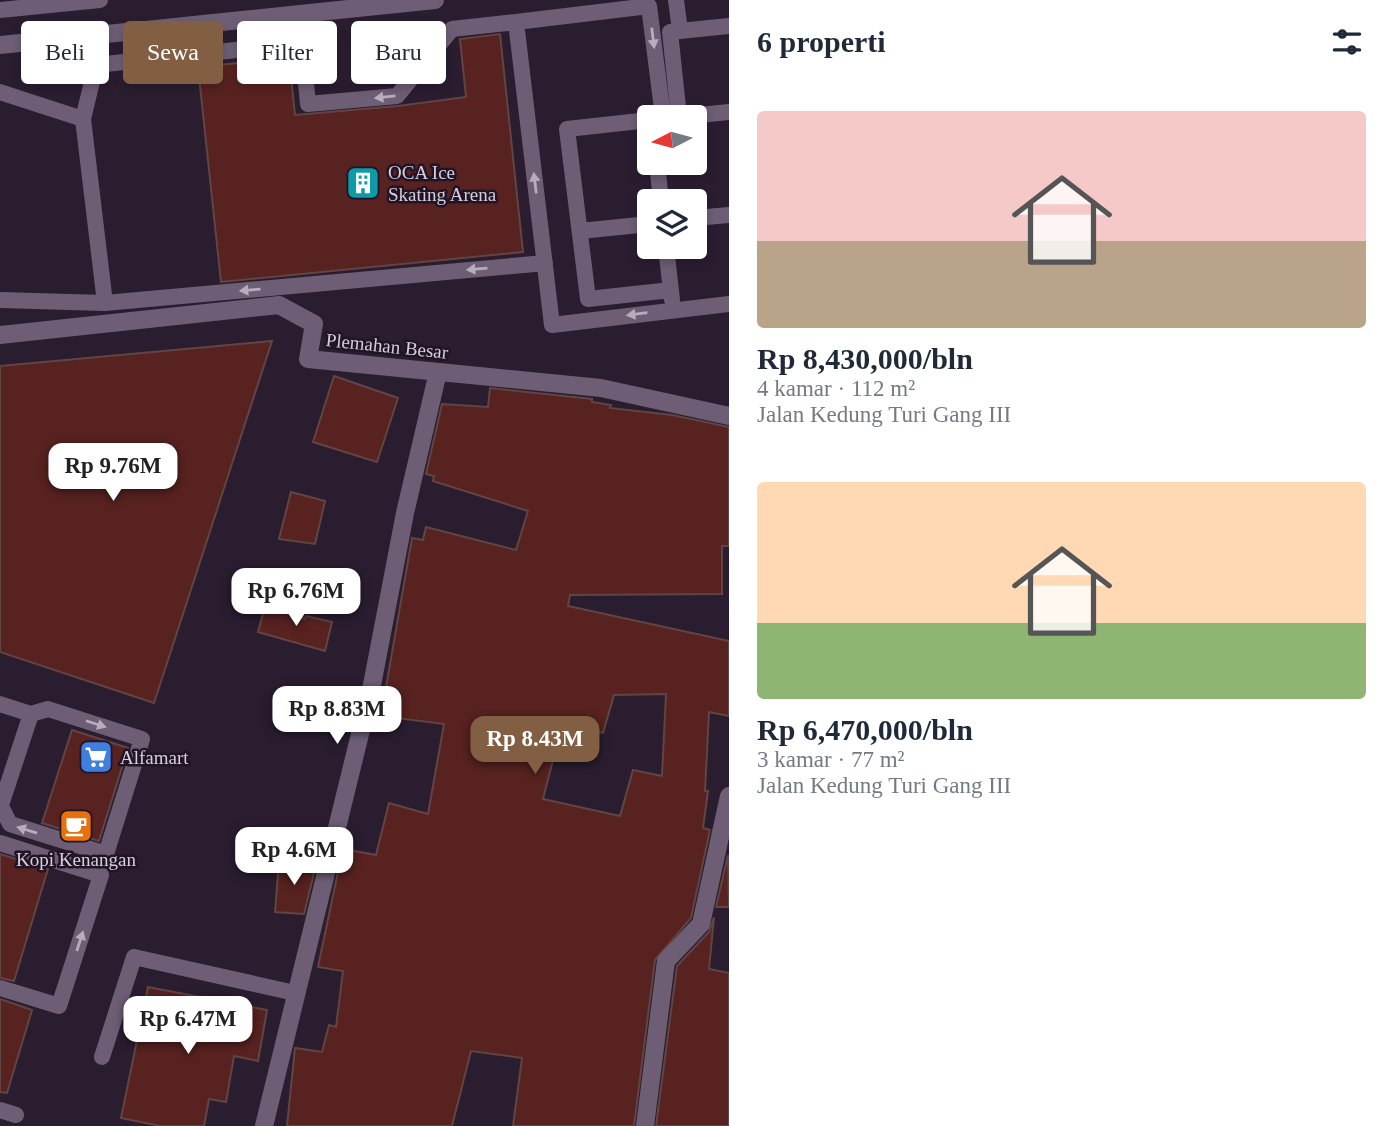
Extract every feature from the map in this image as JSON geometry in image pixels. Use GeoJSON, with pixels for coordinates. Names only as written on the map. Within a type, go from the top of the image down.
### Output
{"type":"FeatureCollection","features":[{"type":"Feature","properties":{"kind":"street"},"geometry":{"type":"LineString","coordinates":[[0,45],[435,0]]}},
{"type":"Feature","properties":{"kind":"street","name":"Plemahan Besar"},"geometry":{"type":"LineString","coordinates":[[0,335],[279,305],[314,324],[308,359],[601,388],[729,416]]}},
{"type":"Feature","properties":{"kind":"street"},"geometry":{"type":"LineString","coordinates":[[264,1126],[372,685],[405,513],[438,372]]}},
{"type":"Feature","properties":{"kind":"street"},"geometry":{"type":"LineString","coordinates":[[645,1126],[666,961],[701,924],[729,796]]}},
{"type":"Feature","properties":{"kind":"lane"},"geometry":{"type":"LineString","coordinates":[[0,10],[100,0]]}},
{"type":"Feature","properties":{"kind":"lane"},"geometry":{"type":"LineString","coordinates":[[676,0],[680,31]]}},
{"type":"Feature","properties":{"kind":"lane"},"geometry":{"type":"LineString","coordinates":[[105,303],[83,119],[96,65],[302,43],[308,104],[397,96],[452,29],[649,6],[661,105]]}},
{"type":"Feature","properties":{"kind":"lane"},"geometry":{"type":"LineString","coordinates":[[516,22],[552,325],[729,304]]}},
{"type":"Feature","properties":{"kind":"lane"},"geometry":{"type":"LineString","coordinates":[[678,105],[670,32],[729,26]]}},
{"type":"Feature","properties":{"kind":"lane"},"geometry":{"type":"LineString","coordinates":[[0,92],[83,119]]}},
{"type":"Feature","properties":{"kind":"lane"},"geometry":{"type":"LineString","coordinates":[[707,114],[729,112]]}},
{"type":"Feature","properties":{"kind":"lane"},"geometry":{"type":"LineString","coordinates":[[637,121],[568,130],[588,299],[671,290]]}},
{"type":"Feature","properties":{"kind":"lane"},"geometry":{"type":"LineString","coordinates":[[707,217],[729,215]]}},
{"type":"Feature","properties":{"kind":"lane"},"geometry":{"type":"LineString","coordinates":[[580,231],[637,224]]}},
{"type":"Feature","properties":{"kind":"lane"},"geometry":{"type":"LineString","coordinates":[[667,259],[673,310]]}},
{"type":"Feature","properties":{"kind":"lane"},"geometry":{"type":"LineString","coordinates":[[0,300],[105,303],[545,263]]}},
{"type":"Feature","properties":{"kind":"lane"},"geometry":{"type":"LineString","coordinates":[[0,704],[31,714],[48,709],[142,739],[106,854],[10,824],[1,808],[31,714]]}},
{"type":"Feature","properties":{"kind":"lane"},"geometry":{"type":"LineString","coordinates":[[0,843],[101,874],[59,1006],[0,988]]}},
{"type":"Feature","properties":{"kind":"lane"},"geometry":{"type":"LineString","coordinates":[[102,1057],[134,957],[295,993]]}},
{"type":"Feature","properties":{"kind":"lane"},"geometry":{"type":"LineString","coordinates":[[0,1110],[16,1115]]}},
{"type":"Feature","properties":{"kind":"building","name":"OCA Ice Skating Arena"},"geometry":{"type":"Polygon","coordinates":[[[500,34],[523,252],[221,282],[200,84],[223,84],[223,65],[237,63],[237,84],[292,84],[295,115],[466,97],[460,39],[500,34]]]}},
{"type":"Feature","properties":{"kind":"building"},"geometry":{"type":"Polygon","coordinates":[[[272,341],[154,703],[0,652],[0,366],[272,341]]]}},
{"type":"Feature","properties":{"kind":"building"},"geometry":{"type":"Polygon","coordinates":[[[334,376],[398,398],[377,462],[313,442],[334,376]]]}},
{"type":"Feature","properties":{"kind":"building"},"geometry":{"type":"Polygon","coordinates":[[[490,388],[592,399],[592,402],[611,405],[610,408],[672,415],[729,427],[729,546],[722,546],[722,594],[570,595],[568,606],[729,641],[729,716],[709,712],[705,791],[708,791],[703,828],[710,830],[691,918],[655,960],[634,1126],[513,1126],[522,1058],[471,1051],[452,1126],[287,1126],[295,1048],[322,1052],[329,1025],[336,1027],[343,971],[318,967],[339,867],[346,867],[349,850],[376,855],[389,803],[428,814],[444,724],[381,716],[412,538],[423,540],[426,527],[516,550],[528,511],[433,481],[434,476],[426,474],[442,404],[488,407],[490,388]],[[666,694],[614,695],[603,733],[563,721],[543,799],[620,816],[633,770],[662,776],[666,694]]]}},
{"type":"Feature","properties":{"kind":"building"},"geometry":{"type":"Polygon","coordinates":[[[291,492],[325,501],[315,544],[279,539],[291,492]]]}},
{"type":"Feature","properties":{"kind":"building"},"geometry":{"type":"Polygon","coordinates":[[[265,606],[305,619],[306,616],[332,622],[325,651],[258,632],[265,606]]]}},
{"type":"Feature","properties":{"kind":"building"},"geometry":{"type":"Polygon","coordinates":[[[72,730],[128,748],[99,841],[42,823],[72,730]]]}},
{"type":"Feature","properties":{"kind":"building"},"geometry":{"type":"Polygon","coordinates":[[[0,854],[48,869],[14,981],[0,978],[0,854]]]}},
{"type":"Feature","properties":{"kind":"building"},"geometry":{"type":"Polygon","coordinates":[[[728,855],[729,907],[716,907],[728,855]]]}},
{"type":"Feature","properties":{"kind":"building"},"geometry":{"type":"Polygon","coordinates":[[[279,862],[316,865],[304,914],[275,912],[279,862]]]}},
{"type":"Feature","properties":{"kind":"building"},"geometry":{"type":"Polygon","coordinates":[[[714,917],[709,969],[729,973],[729,1126],[656,1126],[677,966],[709,932],[714,917]]]}},
{"type":"Feature","properties":{"kind":"building"},"geometry":{"type":"Polygon","coordinates":[[[148,987],[267,1010],[258,1061],[234,1056],[226,1102],[209,1099],[204,1126],[160,1126],[121,1118],[148,987]]]}},
{"type":"Feature","properties":{"kind":"building"},"geometry":{"type":"Polygon","coordinates":[[[0,999],[32,1010],[7,1093],[0,1092],[0,999]]]}},
{"type":"Feature","properties":{"kind":"place","name":"OCA Ice Skating Arena"},"geometry":{"type":"Point","coordinates":[363,183]}},
{"type":"Feature","properties":{"kind":"place","name":"Alfamart"},"geometry":{"type":"Point","coordinates":[96,757]}},
{"type":"Feature","properties":{"kind":"place","name":"Kopi Kenangan"},"geometry":{"type":"Point","coordinates":[76,826]}}]}
